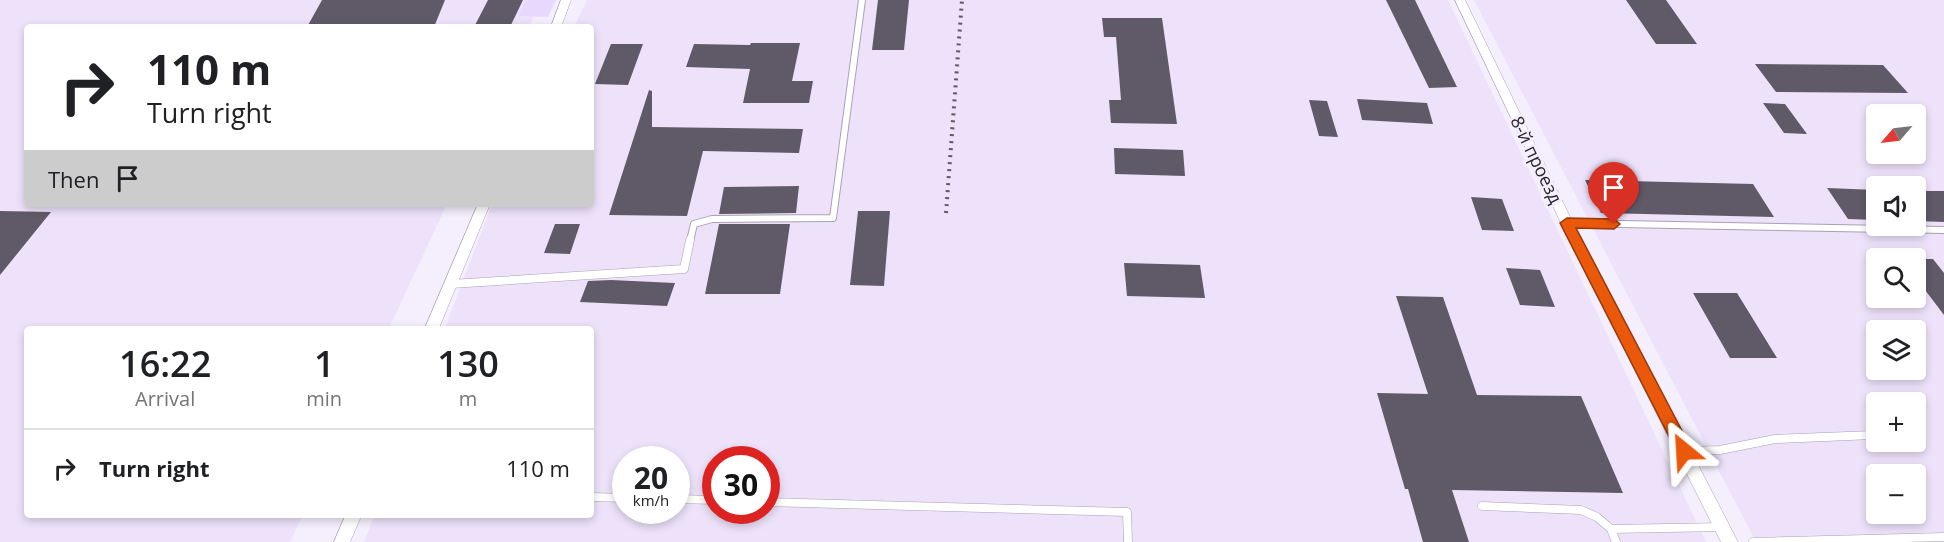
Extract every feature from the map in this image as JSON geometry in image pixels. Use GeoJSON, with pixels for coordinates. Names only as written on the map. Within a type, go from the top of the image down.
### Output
{"type":"FeatureCollection","features":[{"type":"Feature","properties":{"kind":"street"},"geometry":{"type":"LineString","coordinates":[[556,24],[567,0]]}},
{"type":"Feature","properties":{"kind":"street","name":"8-й проезд"},"geometry":{"type":"LineString","coordinates":[[1460,0],[1567,223],[1730,542]]}},
{"type":"Feature","properties":{"kind":"street"},"geometry":{"type":"LineString","coordinates":[[433,326],[483,207]]}},
{"type":"Feature","properties":{"kind":"street"},"geometry":{"type":"LineString","coordinates":[[342,542],[352,518]]}},
{"type":"Feature","properties":{"kind":"lane"},"geometry":{"type":"LineString","coordinates":[[451,284],[684,269],[694,224],[712,219],[833,218],[862,0]]}},
{"type":"Feature","properties":{"kind":"lane"},"geometry":{"type":"LineString","coordinates":[[1567,223],[1944,230]]}},
{"type":"Feature","properties":{"kind":"lane"},"geometry":{"type":"LineString","coordinates":[[1684,451],[1720,450],[1775,439],[1866,435]]}},
{"type":"Feature","properties":{"kind":"lane"},"geometry":{"type":"LineString","coordinates":[[594,497],[612,498]]}},
{"type":"Feature","properties":{"kind":"lane"},"geometry":{"type":"LineString","coordinates":[[780,502],[1127,512],[1128,542]]}},
{"type":"Feature","properties":{"kind":"lane"},"geometry":{"type":"LineString","coordinates":[[1482,506],[1581,510],[1597,517],[1611,529],[1616,542]]}},
{"type":"Feature","properties":{"kind":"lane"},"geometry":{"type":"LineString","coordinates":[[1611,529],[1723,527]]}},
{"type":"Feature","properties":{"kind":"lane"},"geometry":{"type":"LineString","coordinates":[[1753,542],[1944,537]]}},
{"type":"Feature","properties":{"kind":"shaded area"},"geometry":{"type":"Polygon","coordinates":[[[0,0],[541,0],[530,24],[24,24],[24,207],[446,207],[390,326],[24,326],[24,518],[302,518],[290,542],[0,542],[0,0]]]}},
{"type":"Feature","properties":{"kind":"shaded area"},"geometry":{"type":"Polygon","coordinates":[[[526,0],[556,0],[548,17],[518,16],[526,0]]]}},
{"type":"Feature","properties":{"kind":"shaded area"},"geometry":{"type":"Polygon","coordinates":[[[587,0],[1448,0],[1706,542],[364,542],[374,518],[594,518],[594,326],[446,326],[491,207],[594,207],[594,24],[575,24],[587,0]]]}},
{"type":"Feature","properties":{"kind":"shaded area"},"geometry":{"type":"Polygon","coordinates":[[[1474,0],[1944,0],[1944,542],[1756,542],[1474,0]]]}},
{"type":"Feature","properties":{"kind":"building"},"geometry":{"type":"Polygon","coordinates":[[[322,0],[445,0],[435,24],[309,24],[322,0]]]}},
{"type":"Feature","properties":{"kind":"building"},"geometry":{"type":"Polygon","coordinates":[[[488,0],[523,0],[511,24],[476,24],[488,0]]]}},
{"type":"Feature","properties":{"kind":"building"},"geometry":{"type":"Polygon","coordinates":[[[878,0],[909,0],[904,50],[872,50],[878,0]]]}},
{"type":"Feature","properties":{"kind":"building"},"geometry":{"type":"Polygon","coordinates":[[[1386,0],[1415,0],[1457,87],[1429,88],[1386,0]]]}},
{"type":"Feature","properties":{"kind":"building"},"geometry":{"type":"Polygon","coordinates":[[[1626,0],[1666,0],[1697,44],[1656,44],[1626,0]]]}},
{"type":"Feature","properties":{"kind":"building"},"geometry":{"type":"Polygon","coordinates":[[[1102,18],[1162,18],[1177,124],[1111,123],[1109,100],[1121,100],[1116,37],[1104,37],[1102,18]]]}},
{"type":"Feature","properties":{"kind":"building"},"geometry":{"type":"Polygon","coordinates":[[[751,43],[800,43],[792,81],[813,81],[809,103],[743,103],[750,69],[686,67],[694,44],[750,45],[751,43]]]}},
{"type":"Feature","properties":{"kind":"building"},"geometry":{"type":"Polygon","coordinates":[[[611,44],[643,44],[628,85],[595,84],[611,44]]]}},
{"type":"Feature","properties":{"kind":"building"},"geometry":{"type":"Polygon","coordinates":[[[1755,64],[1883,65],[1908,93],[1776,92],[1755,64]]]}},
{"type":"Feature","properties":{"kind":"building"},"geometry":{"type":"Polygon","coordinates":[[[649,90],[652,91],[652,127],[803,129],[799,153],[703,151],[687,216],[609,215],[649,90]]]}},
{"type":"Feature","properties":{"kind":"building"},"geometry":{"type":"Polygon","coordinates":[[[1357,99],[1427,103],[1433,124],[1362,120],[1357,99]]]}},
{"type":"Feature","properties":{"kind":"building"},"geometry":{"type":"Polygon","coordinates":[[[1309,100],[1327,101],[1338,137],[1319,136],[1309,100]]]}},
{"type":"Feature","properties":{"kind":"building"},"geometry":{"type":"Polygon","coordinates":[[[1763,103],[1785,104],[1807,134],[1784,133],[1763,103]]]}},
{"type":"Feature","properties":{"kind":"building"},"geometry":{"type":"Polygon","coordinates":[[[1114,148],[1183,150],[1185,176],[1115,174],[1114,148]]]}},
{"type":"Feature","properties":{"kind":"building"},"geometry":{"type":"Polygon","coordinates":[[[1585,180],[1753,184],[1774,217],[1601,213],[1585,180]]]}},
{"type":"Feature","properties":{"kind":"building"},"geometry":{"type":"Polygon","coordinates":[[[799,186],[796,213],[719,214],[724,187],[799,186]]]}},
{"type":"Feature","properties":{"kind":"building"},"geometry":{"type":"Polygon","coordinates":[[[1827,188],[1866,190],[1866,220],[1848,219],[1827,188]]]}},
{"type":"Feature","properties":{"kind":"building"},"geometry":{"type":"Polygon","coordinates":[[[1926,191],[1944,191],[1944,222],[1926,221],[1926,191]]]}},
{"type":"Feature","properties":{"kind":"building"},"geometry":{"type":"Polygon","coordinates":[[[1471,197],[1502,199],[1514,231],[1482,230],[1471,197]]]}},
{"type":"Feature","properties":{"kind":"building"},"geometry":{"type":"Polygon","coordinates":[[[0,211],[51,212],[0,275],[0,211]]]}},
{"type":"Feature","properties":{"kind":"building"},"geometry":{"type":"Polygon","coordinates":[[[858,211],[890,211],[884,286],[850,285],[858,211]]]}},
{"type":"Feature","properties":{"kind":"building"},"geometry":{"type":"Polygon","coordinates":[[[555,224],[580,224],[570,254],[544,253],[555,224]]]}},
{"type":"Feature","properties":{"kind":"building"},"geometry":{"type":"Polygon","coordinates":[[[719,224],[790,224],[780,294],[705,294],[719,224]]]}},
{"type":"Feature","properties":{"kind":"building"},"geometry":{"type":"Polygon","coordinates":[[[1926,259],[1933,259],[1944,273],[1944,315],[1926,291],[1926,259]]]}},
{"type":"Feature","properties":{"kind":"building"},"geometry":{"type":"Polygon","coordinates":[[[1124,263],[1200,265],[1205,298],[1127,296],[1124,263]]]}},
{"type":"Feature","properties":{"kind":"building"},"geometry":{"type":"Polygon","coordinates":[[[1506,268],[1540,270],[1555,307],[1520,305],[1506,268]]]}},
{"type":"Feature","properties":{"kind":"building"},"geometry":{"type":"Polygon","coordinates":[[[588,281],[675,283],[667,306],[580,302],[588,281]]]}},
{"type":"Feature","properties":{"kind":"building"},"geometry":{"type":"Polygon","coordinates":[[[1693,293],[1737,293],[1777,358],[1730,358],[1693,293]]]}},
{"type":"Feature","properties":{"kind":"building"},"geometry":{"type":"Polygon","coordinates":[[[1396,296],[1443,297],[1477,395],[1581,396],[1623,493],[1452,490],[1469,542],[1423,542],[1377,393],[1428,394],[1396,296]]]}},
{"type":"Feature","properties":{"kind":"railway"},"geometry":{"type":"LineString","coordinates":[[946,213],[962,0]]}},
{"type":"Feature","properties":{"kind":"route"},"geometry":{"type":"LineString","coordinates":[[1614,224],[1567,223],[1684,451]]}}]}
